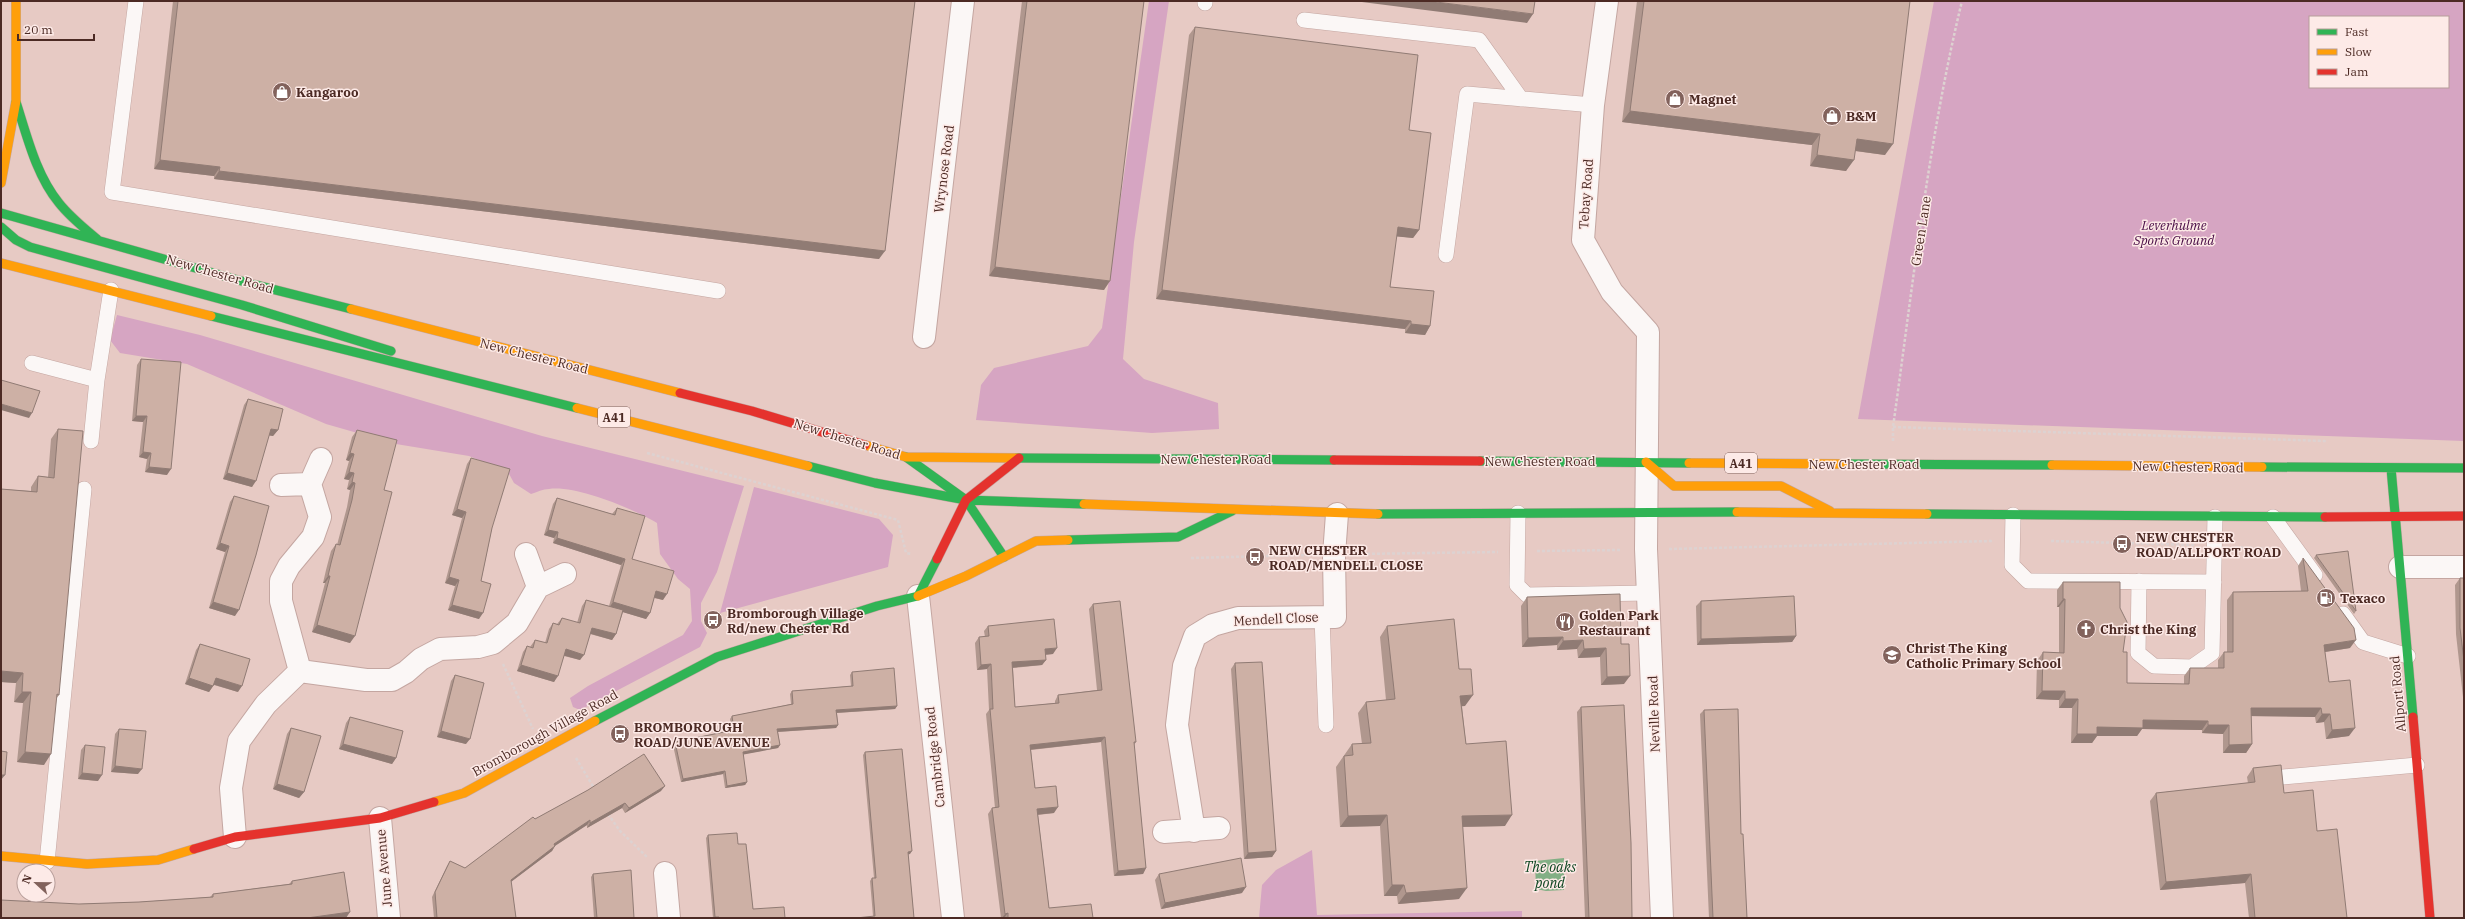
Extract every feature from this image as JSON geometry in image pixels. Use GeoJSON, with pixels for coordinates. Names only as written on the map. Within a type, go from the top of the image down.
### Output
{"type":"FeatureCollection","features":[{"type":"Feature","properties":{"kind":"main road"},"geometry":{"type":"LineString","coordinates":[[1,183],[16,101],[16,1]]}},
{"type":"Feature","properties":{"kind":"main road"},"geometry":{"type":"LineString","coordinates":[[5,115],[16,101]]}},
{"type":"Feature","properties":{"kind":"main road"},"geometry":{"type":"LineString","coordinates":[[16,101],[40,171],[48,187],[73,219],[97,239]]}},
{"type":"Feature","properties":{"kind":"main road","name":"New Chester Road"},"geometry":{"type":"LineString","coordinates":[[1,213],[252,284],[752,411],[906,457],[2464,468]]}},
{"type":"Feature","properties":{"kind":"main road"},"geometry":{"type":"LineString","coordinates":[[1,228],[16,240],[30,246],[242,306],[558,403]]}},
{"type":"Feature","properties":{"kind":"main road","name":"A41"},"geometry":{"type":"LineString","coordinates":[[1,263],[875,483],[966,500],[1337,514],[1646,511],[2273,518],[2395,515],[2464,516]]}},
{"type":"Feature","properties":{"kind":"main road"},"geometry":{"type":"LineString","coordinates":[[906,457],[966,500],[1004,557]]}},
{"type":"Feature","properties":{"kind":"main road"},"geometry":{"type":"LineString","coordinates":[[918,596],[966,500],[1019,458]]}},
{"type":"Feature","properties":{"kind":"main road"},"geometry":{"type":"LineString","coordinates":[[1646,462],[1674,486],[1781,486],[1833,513]]}},
{"type":"Feature","properties":{"kind":"main road","name":"Allport Road"},"geometry":{"type":"LineString","coordinates":[[2391,468],[2430,918]]}},
{"type":"Feature","properties":{"kind":"main road","name":"Bromborough Village Road"},"geometry":{"type":"LineString","coordinates":[[1,856],[47,862],[87,864],[158,860],[235,837],[380,818],[464,793],[543,751],[628,702],[717,657],[877,606],[918,596],[1036,541],[1178,537],[1235,510]]}},
{"type":"Feature","properties":{"kind":"street","name":"Wrynose Road"},"geometry":{"type":"LineString","coordinates":[[924,337],[963,1]]}},
{"type":"Feature","properties":{"kind":"street","name":"Tebay Road"},"geometry":{"type":"LineString","coordinates":[[1607,1],[1593,106],[1583,240],[1612,292],[1648,332],[1646,511]]}},
{"type":"Feature","properties":{"kind":"street"},"geometry":{"type":"LineString","coordinates":[[300,671],[281,601],[281,581],[289,566],[313,537],[320,517],[310,484],[321,459]]}},
{"type":"Feature","properties":{"kind":"street"},"geometry":{"type":"LineString","coordinates":[[281,485],[310,484]]}},
{"type":"Feature","properties":{"kind":"street","name":"Neville Road"},"geometry":{"type":"LineString","coordinates":[[1646,511],[1662,918]]}},
{"type":"Feature","properties":{"kind":"street","name":"Mendell Close"},"geometry":{"type":"LineString","coordinates":[[1194,831],[1177,725],[1184,666],[1195,636],[1213,625],[1238,618],[1335,617],[1334,555],[1337,514]]}},
{"type":"Feature","properties":{"kind":"street"},"geometry":{"type":"LineString","coordinates":[[526,554],[538,587]]}},
{"type":"Feature","properties":{"kind":"street"},"geometry":{"type":"LineString","coordinates":[[2400,567],[2464,567]]}},
{"type":"Feature","properties":{"kind":"street"},"geometry":{"type":"LineString","coordinates":[[300,671],[366,680],[392,680],[406,672],[421,658],[440,649],[478,647],[493,643],[517,623],[538,587],[565,574]]}},
{"type":"Feature","properties":{"kind":"street","name":"Cambridge Road"},"geometry":{"type":"LineString","coordinates":[[918,596],[953,918]]}},
{"type":"Feature","properties":{"kind":"street"},"geometry":{"type":"LineString","coordinates":[[235,837],[231,788],[239,741],[266,704],[300,671]]}},
{"type":"Feature","properties":{"kind":"street","name":"June Avenue"},"geometry":{"type":"LineString","coordinates":[[380,818],[389,918]]}},
{"type":"Feature","properties":{"kind":"street"},"geometry":{"type":"LineString","coordinates":[[1164,832],[1219,828]]}},
{"type":"Feature","properties":{"kind":"street"},"geometry":{"type":"LineString","coordinates":[[665,873],[669,918]]}},
{"type":"Feature","properties":{"kind":"lane"},"geometry":{"type":"LineString","coordinates":[[136,1],[112,192],[718,291]]}},
{"type":"Feature","properties":{"kind":"lane"},"geometry":{"type":"LineString","coordinates":[[1304,20],[1479,40],[1521,99]]}},
{"type":"Feature","properties":{"kind":"lane"},"geometry":{"type":"LineString","coordinates":[[1446,255],[1467,94],[1593,106]]}},
{"type":"Feature","properties":{"kind":"lane"},"geometry":{"type":"LineString","coordinates":[[91,440],[96,380],[111,290]]}},
{"type":"Feature","properties":{"kind":"lane"},"geometry":{"type":"LineString","coordinates":[[32,363],[96,380]]}},
{"type":"Feature","properties":{"kind":"lane"},"geometry":{"type":"LineString","coordinates":[[47,862],[84,489]]}},
{"type":"Feature","properties":{"kind":"lane"},"geometry":{"type":"LineString","coordinates":[[1518,513],[1517,585],[1527,595],[1649,593]]}},
{"type":"Feature","properties":{"kind":"lane"},"geometry":{"type":"LineString","coordinates":[[2013,514],[2012,565],[2028,580],[2214,582]]}},
{"type":"Feature","properties":{"kind":"lane"},"geometry":{"type":"LineString","coordinates":[[2139,581],[2138,652],[2154,666],[2192,667],[2212,653],[2215,517]]}},
{"type":"Feature","properties":{"kind":"lane"},"geometry":{"type":"LineString","coordinates":[[2273,518],[2323,586]]}},
{"type":"Feature","properties":{"kind":"lane"},"geometry":{"type":"LineString","coordinates":[[2336,605],[2363,642],[2408,656]]}},
{"type":"Feature","properties":{"kind":"lane"},"geometry":{"type":"LineString","coordinates":[[1322,617],[1326,725]]}},
{"type":"Feature","properties":{"kind":"lane"},"geometry":{"type":"LineString","coordinates":[[2283,777],[2417,765]]}},
{"type":"Feature","properties":{"kind":"path","name":"Green Lane"},"geometry":{"type":"LineString","coordinates":[[1893,464],[1892,427],[1948,61],[1962,1]]}},
{"type":"Feature","properties":{"kind":"path"},"geometry":{"type":"LineString","coordinates":[[1892,427],[2329,441]]}},
{"type":"Feature","properties":{"kind":"path"},"geometry":{"type":"LineString","coordinates":[[493,643],[543,751]]}},
{"type":"Feature","properties":{"kind":"path"},"geometry":{"type":"LineString","coordinates":[[565,738],[597,794]]}},
{"type":"Feature","properties":{"kind":"path"},"geometry":{"type":"LineString","coordinates":[[605,808],[620,831],[665,873]]}},
{"type":"Feature","properties":{"kind":"green space"},"geometry":{"type":"Polygon","coordinates":[[[1149,1],[1169,1],[1134,242],[1123,359],[1144,379],[1218,403],[1219,429],[1152,433],[976,420],[981,385],[994,368],[1088,346],[1102,328],[1149,1]]]}},
{"type":"Feature","properties":{"kind":"green space","name":"Leverhulme Sports Ground"},"geometry":{"type":"Polygon","coordinates":[[[1934,1],[2464,1],[2464,441],[1858,419],[1934,1]]]}},
{"type":"Feature","properties":{"kind":"green space"},"geometry":{"type":"Polygon","coordinates":[[[117,315],[200,335],[542,436],[744,486],[717,572],[701,603],[701,621],[707,633],[700,647],[580,710],[573,707],[570,698],[588,686],[683,635],[692,621],[690,589],[678,579],[660,554],[657,523],[620,505],[589,494],[560,489],[547,489],[531,494],[514,483],[508,472],[469,456],[396,444],[326,424],[187,364],[120,353],[110,340],[117,315]]]}},
{"type":"Feature","properties":{"kind":"green space"},"geometry":{"type":"Polygon","coordinates":[[[754,487],[879,519],[893,535],[888,567],[720,613],[754,487]]]}},
{"type":"Feature","properties":{"kind":"green space"},"geometry":{"type":"Polygon","coordinates":[[[1312,850],[1317,915],[1522,911],[1522,918],[1259,918],[1262,885],[1276,870],[1312,850]]]}},
{"type":"Feature","properties":{"kind":"water","name":"The oaks pond"},"geometry":{"type":"Polygon","coordinates":[[[1564,858],[1564,890],[1546,891],[1536,889],[1535,861],[1564,858]]]}},
{"type":"Feature","properties":{"kind":"building"},"geometry":{"type":"Polygon","coordinates":[[[178,1],[915,1],[885,251],[219,171],[220,167],[160,160],[178,1]]]}},
{"type":"Feature","properties":{"kind":"building"},"geometry":{"type":"Polygon","coordinates":[[[1027,1],[1144,1],[1110,281],[995,267],[1027,1]]]}},
{"type":"Feature","properties":{"kind":"building"},"geometry":{"type":"Polygon","coordinates":[[[1428,1],[1535,1],[1533,14],[1428,1]]]}},
{"type":"Feature","properties":{"kind":"building"},"geometry":{"type":"Polygon","coordinates":[[[1644,1],[1910,1],[1893,144],[1857,139],[1854,160],[1817,155],[1820,134],[1630,111],[1644,1]]]}},
{"type":"Feature","properties":{"kind":"building"},"geometry":{"type":"Polygon","coordinates":[[[1195,27],[1418,55],[1409,130],[1431,133],[1419,230],[1398,227],[1390,287],[1434,291],[1430,326],[1411,324],[1411,321],[1162,290],[1195,27]]]}},
{"type":"Feature","properties":{"kind":"building"},"geometry":{"type":"Polygon","coordinates":[[[141,359],[181,362],[171,469],[149,467],[151,453],[143,452],[147,416],[136,416],[141,359]]]}},
{"type":"Feature","properties":{"kind":"building"},"geometry":{"type":"Polygon","coordinates":[[[1,380],[40,391],[32,413],[1,404],[1,380]]]}},
{"type":"Feature","properties":{"kind":"building"},"geometry":{"type":"Polygon","coordinates":[[[248,399],[283,409],[278,430],[271,429],[256,481],[227,473],[248,399]]]}},
{"type":"Feature","properties":{"kind":"building"},"geometry":{"type":"Polygon","coordinates":[[[58,429],[83,431],[59,695],[57,694],[51,754],[25,752],[31,692],[22,692],[23,673],[1,671],[1,489],[37,492],[38,476],[54,478],[58,429]]]}},
{"type":"Feature","properties":{"kind":"building"},"geometry":{"type":"Polygon","coordinates":[[[357,430],[397,440],[384,490],[392,492],[355,636],[317,625],[330,576],[328,576],[336,544],[340,545],[352,500],[355,483],[352,482],[354,473],[349,472],[354,454],[350,453],[357,430]]]}},
{"type":"Feature","properties":{"kind":"building"},"geometry":{"type":"Polygon","coordinates":[[[471,458],[510,469],[492,528],[481,581],[491,584],[483,613],[452,605],[459,580],[449,577],[466,512],[457,509],[471,458]]]}},
{"type":"Feature","properties":{"kind":"building"},"geometry":{"type":"Polygon","coordinates":[[[234,496],[269,506],[239,610],[213,602],[229,546],[220,543],[234,496]]]}},
{"type":"Feature","properties":{"kind":"building"},"geometry":{"type":"Polygon","coordinates":[[[557,498],[615,515],[617,508],[645,516],[632,559],[674,571],[667,594],[656,591],[650,613],[613,602],[625,559],[557,538],[558,532],[548,530],[557,498]]]}},
{"type":"Feature","properties":{"kind":"building"},"geometry":{"type":"Polygon","coordinates":[[[2348,551],[2356,611],[2316,555],[2348,551]]]}},
{"type":"Feature","properties":{"kind":"building"},"geometry":{"type":"Polygon","coordinates":[[[2303,558],[2354,628],[2356,640],[2324,645],[2329,682],[2350,680],[2355,728],[2332,730],[2330,714],[2322,714],[2321,708],[2251,708],[2252,744],[2229,745],[2229,725],[2208,725],[2208,721],[2143,720],[2143,728],[2097,727],[2097,734],[2077,734],[2078,699],[2065,699],[2065,691],[2042,691],[2043,652],[2064,653],[2065,599],[2063,599],[2063,582],[2120,582],[2120,608],[2127,622],[2123,652],[2127,652],[2127,683],[2189,684],[2190,668],[2224,668],[2224,652],[2233,652],[2233,592],[2308,591],[2303,558]]]}},
{"type":"Feature","properties":{"kind":"building"},"geometry":{"type":"Polygon","coordinates":[[[2460,578],[2464,578],[2464,661],[2460,628],[2460,578]]]}},
{"type":"Feature","properties":{"kind":"building"},"geometry":{"type":"Polygon","coordinates":[[[1620,594],[1621,644],[1629,644],[1630,676],[1607,677],[1606,648],[1584,649],[1583,640],[1563,641],[1563,637],[1528,638],[1527,597],[1620,594]]]}},
{"type":"Feature","properties":{"kind":"building"},"geometry":{"type":"Polygon","coordinates":[[[1794,596],[1796,636],[1701,639],[1701,601],[1794,596]]]}},
{"type":"Feature","properties":{"kind":"building"},"geometry":{"type":"Polygon","coordinates":[[[586,600],[623,610],[616,634],[592,628],[584,655],[566,649],[558,676],[521,665],[527,646],[533,648],[535,640],[547,643],[553,623],[559,625],[562,618],[580,623],[586,600]]]}},
{"type":"Feature","properties":{"kind":"building"},"geometry":{"type":"Polygon","coordinates":[[[1120,601],[1136,742],[1134,742],[1146,868],[1118,871],[1105,737],[1030,745],[1035,788],[1056,786],[1058,807],[1037,809],[1049,908],[1091,904],[1093,918],[1008,918],[1008,913],[1005,914],[992,808],[999,807],[990,709],[993,709],[991,664],[981,665],[979,637],[989,636],[988,626],[1054,619],[1057,648],[1045,649],[1046,660],[1012,662],[1015,707],[1059,703],[1058,695],[1102,690],[1093,604],[1120,601]]]}},
{"type":"Feature","properties":{"kind":"building"},"geometry":{"type":"Polygon","coordinates":[[[1454,619],[1459,669],[1471,669],[1473,695],[1460,696],[1466,744],[1506,741],[1512,815],[1462,816],[1467,888],[1406,893],[1404,885],[1392,885],[1387,815],[1348,816],[1344,756],[1353,755],[1352,744],[1371,743],[1366,702],[1395,699],[1387,626],[1454,619]]]}},
{"type":"Feature","properties":{"kind":"building"},"geometry":{"type":"Polygon","coordinates":[[[200,644],[250,659],[242,686],[216,678],[213,686],[189,678],[200,644]]]}},
{"type":"Feature","properties":{"kind":"building"},"geometry":{"type":"Polygon","coordinates":[[[1262,662],[1276,851],[1248,853],[1235,663],[1262,662]]]}},
{"type":"Feature","properties":{"kind":"building"},"geometry":{"type":"Polygon","coordinates":[[[894,668],[897,706],[836,710],[838,725],[777,729],[780,745],[743,752],[747,782],[727,786],[725,771],[683,779],[675,742],[734,730],[732,716],[793,704],[792,691],[853,686],[852,672],[894,668]]]}},
{"type":"Feature","properties":{"kind":"building"},"geometry":{"type":"Polygon","coordinates":[[[455,675],[484,683],[470,739],[441,731],[455,675]]]}},
{"type":"Feature","properties":{"kind":"building"},"geometry":{"type":"Polygon","coordinates":[[[1624,705],[1631,843],[1632,918],[1589,918],[1581,707],[1624,705]]]}},
{"type":"Feature","properties":{"kind":"building"},"geometry":{"type":"Polygon","coordinates":[[[1738,709],[1741,834],[1743,834],[1747,918],[1713,918],[1704,710],[1738,709]]]}},
{"type":"Feature","properties":{"kind":"building"},"geometry":{"type":"Polygon","coordinates":[[[350,717],[403,731],[396,758],[343,744],[350,717]]]}},
{"type":"Feature","properties":{"kind":"building"},"geometry":{"type":"Polygon","coordinates":[[[291,728],[321,736],[304,792],[277,784],[291,728]]]}},
{"type":"Feature","properties":{"kind":"building"},"geometry":{"type":"Polygon","coordinates":[[[119,729],[146,731],[142,769],[115,766],[119,729]]]}},
{"type":"Feature","properties":{"kind":"building"},"geometry":{"type":"Polygon","coordinates":[[[85,745],[105,747],[102,775],[82,773],[85,745]]]}},
{"type":"Feature","properties":{"kind":"building"},"geometry":{"type":"Polygon","coordinates":[[[902,749],[912,851],[908,852],[914,918],[856,918],[875,916],[872,878],[876,878],[865,752],[902,749]]]}},
{"type":"Feature","properties":{"kind":"building"},"geometry":{"type":"Polygon","coordinates":[[[1,751],[7,752],[5,775],[1,775],[1,751]]]}},
{"type":"Feature","properties":{"kind":"building"},"geometry":{"type":"Polygon","coordinates":[[[644,754],[665,786],[629,808],[625,803],[590,823],[590,820],[554,844],[555,846],[511,880],[516,918],[437,918],[435,892],[450,861],[465,868],[533,817],[535,819],[588,790],[644,754]]]}},
{"type":"Feature","properties":{"kind":"building"},"geometry":{"type":"Polygon","coordinates":[[[2281,765],[2284,793],[2313,790],[2317,831],[2337,829],[2347,918],[2255,918],[2251,874],[2166,882],[2156,793],[2255,782],[2253,768],[2281,765]]]}},
{"type":"Feature","properties":{"kind":"building"},"geometry":{"type":"Polygon","coordinates":[[[737,833],[738,844],[746,844],[753,909],[784,907],[785,918],[715,917],[708,835],[737,833]]]}},
{"type":"Feature","properties":{"kind":"building"},"geometry":{"type":"Polygon","coordinates":[[[1241,858],[1246,887],[1165,903],[1159,874],[1241,858]]]}},
{"type":"Feature","properties":{"kind":"building"},"geometry":{"type":"Polygon","coordinates":[[[631,870],[634,918],[597,918],[593,874],[631,870]]]}},
{"type":"Feature","properties":{"kind":"building"},"geometry":{"type":"Polygon","coordinates":[[[344,872],[350,912],[307,918],[1,918],[1,900],[16,901],[16,903],[79,904],[139,902],[213,897],[213,894],[292,884],[292,881],[344,872]]]}},
{"type":"Feature","properties":{"kind":"traffic: fast"},"geometry":{"type":"LineString","coordinates":[[16,102],[28,142],[38,168],[51,192],[68,213],[97,239]]}},
{"type":"Feature","properties":{"kind":"traffic: fast"},"geometry":{"type":"LineString","coordinates":[[1,213],[252,284],[351,309]]}},
{"type":"Feature","properties":{"kind":"traffic: fast"},"geometry":{"type":"LineString","coordinates":[[1,227],[16,240],[30,247],[242,305],[391,351]]}},
{"type":"Feature","properties":{"kind":"traffic: fast"},"geometry":{"type":"LineString","coordinates":[[211,316],[577,408]]}},
{"type":"Feature","properties":{"kind":"traffic: fast"},"geometry":{"type":"LineString","coordinates":[[906,457],[966,500],[1004,557]]}},
{"type":"Feature","properties":{"kind":"traffic: fast"},"geometry":{"type":"LineString","coordinates":[[1017,458],[1334,460]]}},
{"type":"Feature","properties":{"kind":"traffic: fast"},"geometry":{"type":"LineString","coordinates":[[1480,461],[1689,463]]}},
{"type":"Feature","properties":{"kind":"traffic: fast"},"geometry":{"type":"LineString","coordinates":[[1845,464],[2052,465]]}},
{"type":"Feature","properties":{"kind":"traffic: fast"},"geometry":{"type":"LineString","coordinates":[[808,466],[875,483],[966,500],[1084,504]]}},
{"type":"Feature","properties":{"kind":"traffic: fast"},"geometry":{"type":"LineString","coordinates":[[2262,467],[2464,468]]}},
{"type":"Feature","properties":{"kind":"traffic: fast"},"geometry":{"type":"LineString","coordinates":[[2391,468],[2413,717]]}},
{"type":"Feature","properties":{"kind":"traffic: fast"},"geometry":{"type":"LineString","coordinates":[[1068,540],[1178,537],[1232,511]]}},
{"type":"Feature","properties":{"kind":"traffic: fast"},"geometry":{"type":"LineString","coordinates":[[1378,514],[1737,512]]}},
{"type":"Feature","properties":{"kind":"traffic: fast"},"geometry":{"type":"LineString","coordinates":[[1927,514],[2325,517]]}},
{"type":"Feature","properties":{"kind":"traffic: fast"},"geometry":{"type":"LineString","coordinates":[[595,721],[717,657],[877,606],[918,596],[937,559]]}},
{"type":"Feature","properties":{"kind":"traffic: slow"},"geometry":{"type":"LineString","coordinates":[[1,183],[16,101],[16,1]]}},
{"type":"Feature","properties":{"kind":"traffic: slow"},"geometry":{"type":"LineString","coordinates":[[1,263],[211,316]]}},
{"type":"Feature","properties":{"kind":"traffic: slow"},"geometry":{"type":"LineString","coordinates":[[351,309],[680,393]]}},
{"type":"Feature","properties":{"kind":"traffic: slow"},"geometry":{"type":"LineString","coordinates":[[577,408],[808,466]]}},
{"type":"Feature","properties":{"kind":"traffic: slow"},"geometry":{"type":"LineString","coordinates":[[865,445],[906,457],[1017,458]]}},
{"type":"Feature","properties":{"kind":"traffic: slow"},"geometry":{"type":"LineString","coordinates":[[1646,462],[1674,486],[1781,486],[1830,511]]}},
{"type":"Feature","properties":{"kind":"traffic: slow"},"geometry":{"type":"LineString","coordinates":[[1689,463],[1845,464]]}},
{"type":"Feature","properties":{"kind":"traffic: slow"},"geometry":{"type":"LineString","coordinates":[[2052,465],[2262,467]]}},
{"type":"Feature","properties":{"kind":"traffic: slow"},"geometry":{"type":"LineString","coordinates":[[1084,504],[1378,514]]}},
{"type":"Feature","properties":{"kind":"traffic: slow"},"geometry":{"type":"LineString","coordinates":[[1737,512],[1927,514]]}},
{"type":"Feature","properties":{"kind":"traffic: slow"},"geometry":{"type":"LineString","coordinates":[[918,596],[966,576],[1036,541],[1068,540]]}},
{"type":"Feature","properties":{"kind":"traffic: slow"},"geometry":{"type":"LineString","coordinates":[[434,802],[464,793],[595,721]]}},
{"type":"Feature","properties":{"kind":"traffic: slow"},"geometry":{"type":"LineString","coordinates":[[1,856],[87,864],[158,860],[194,849]]}},
{"type":"Feature","properties":{"kind":"traffic: jam"},"geometry":{"type":"LineString","coordinates":[[680,393],[752,411],[865,445]]}},
{"type":"Feature","properties":{"kind":"traffic: jam"},"geometry":{"type":"LineString","coordinates":[[937,559],[966,500],[1019,458]]}},
{"type":"Feature","properties":{"kind":"traffic: jam"},"geometry":{"type":"LineString","coordinates":[[1334,460],[1480,461]]}},
{"type":"Feature","properties":{"kind":"traffic: jam"},"geometry":{"type":"LineString","coordinates":[[2325,517],[2464,516]]}},
{"type":"Feature","properties":{"kind":"traffic: jam"},"geometry":{"type":"LineString","coordinates":[[2413,717],[2430,918]]}},
{"type":"Feature","properties":{"kind":"traffic: jam"},"geometry":{"type":"LineString","coordinates":[[194,849],[235,837],[380,818],[434,802]]}},
{"type":"Feature","properties":{"kind":"place","name":"Kangaroo"},"geometry":{"type":"Point","coordinates":[282,92]}},
{"type":"Feature","properties":{"kind":"place","name":"Magnet"},"geometry":{"type":"Point","coordinates":[1675,99]}},
{"type":"Feature","properties":{"kind":"place","name":"B&M"},"geometry":{"type":"Point","coordinates":[1832,116]}},
{"type":"Feature","properties":{"kind":"place","name":"NEW CHESTER ROAD/ALLPORT ROAD"},"geometry":{"type":"Point","coordinates":[2122,544]}},
{"type":"Feature","properties":{"kind":"place","name":"NEW CHESTER ROAD/MENDELL CLOSE"},"geometry":{"type":"Point","coordinates":[1255,557]}},
{"type":"Feature","properties":{"kind":"place","name":"Texaco"},"geometry":{"type":"Point","coordinates":[2326,598]}},
{"type":"Feature","properties":{"kind":"place","name":"Bromborough Village Rd/new Chester Rd"},"geometry":{"type":"Point","coordinates":[713,620]}},
{"type":"Feature","properties":{"kind":"place","name":"Golden Park Restaurant"},"geometry":{"type":"Point","coordinates":[1565,622]}},
{"type":"Feature","properties":{"kind":"place","name":"Christ the King"},"geometry":{"type":"Point","coordinates":[2086,629]}},
{"type":"Feature","properties":{"kind":"place","name":"Christ The King Catholic Primary School"},"geometry":{"type":"Point","coordinates":[1892,655]}},
{"type":"Feature","properties":{"kind":"place","name":"BROMBOROUGH ROAD/JUNE AVENUE"},"geometry":{"type":"Point","coordinates":[620,734]}}]}
